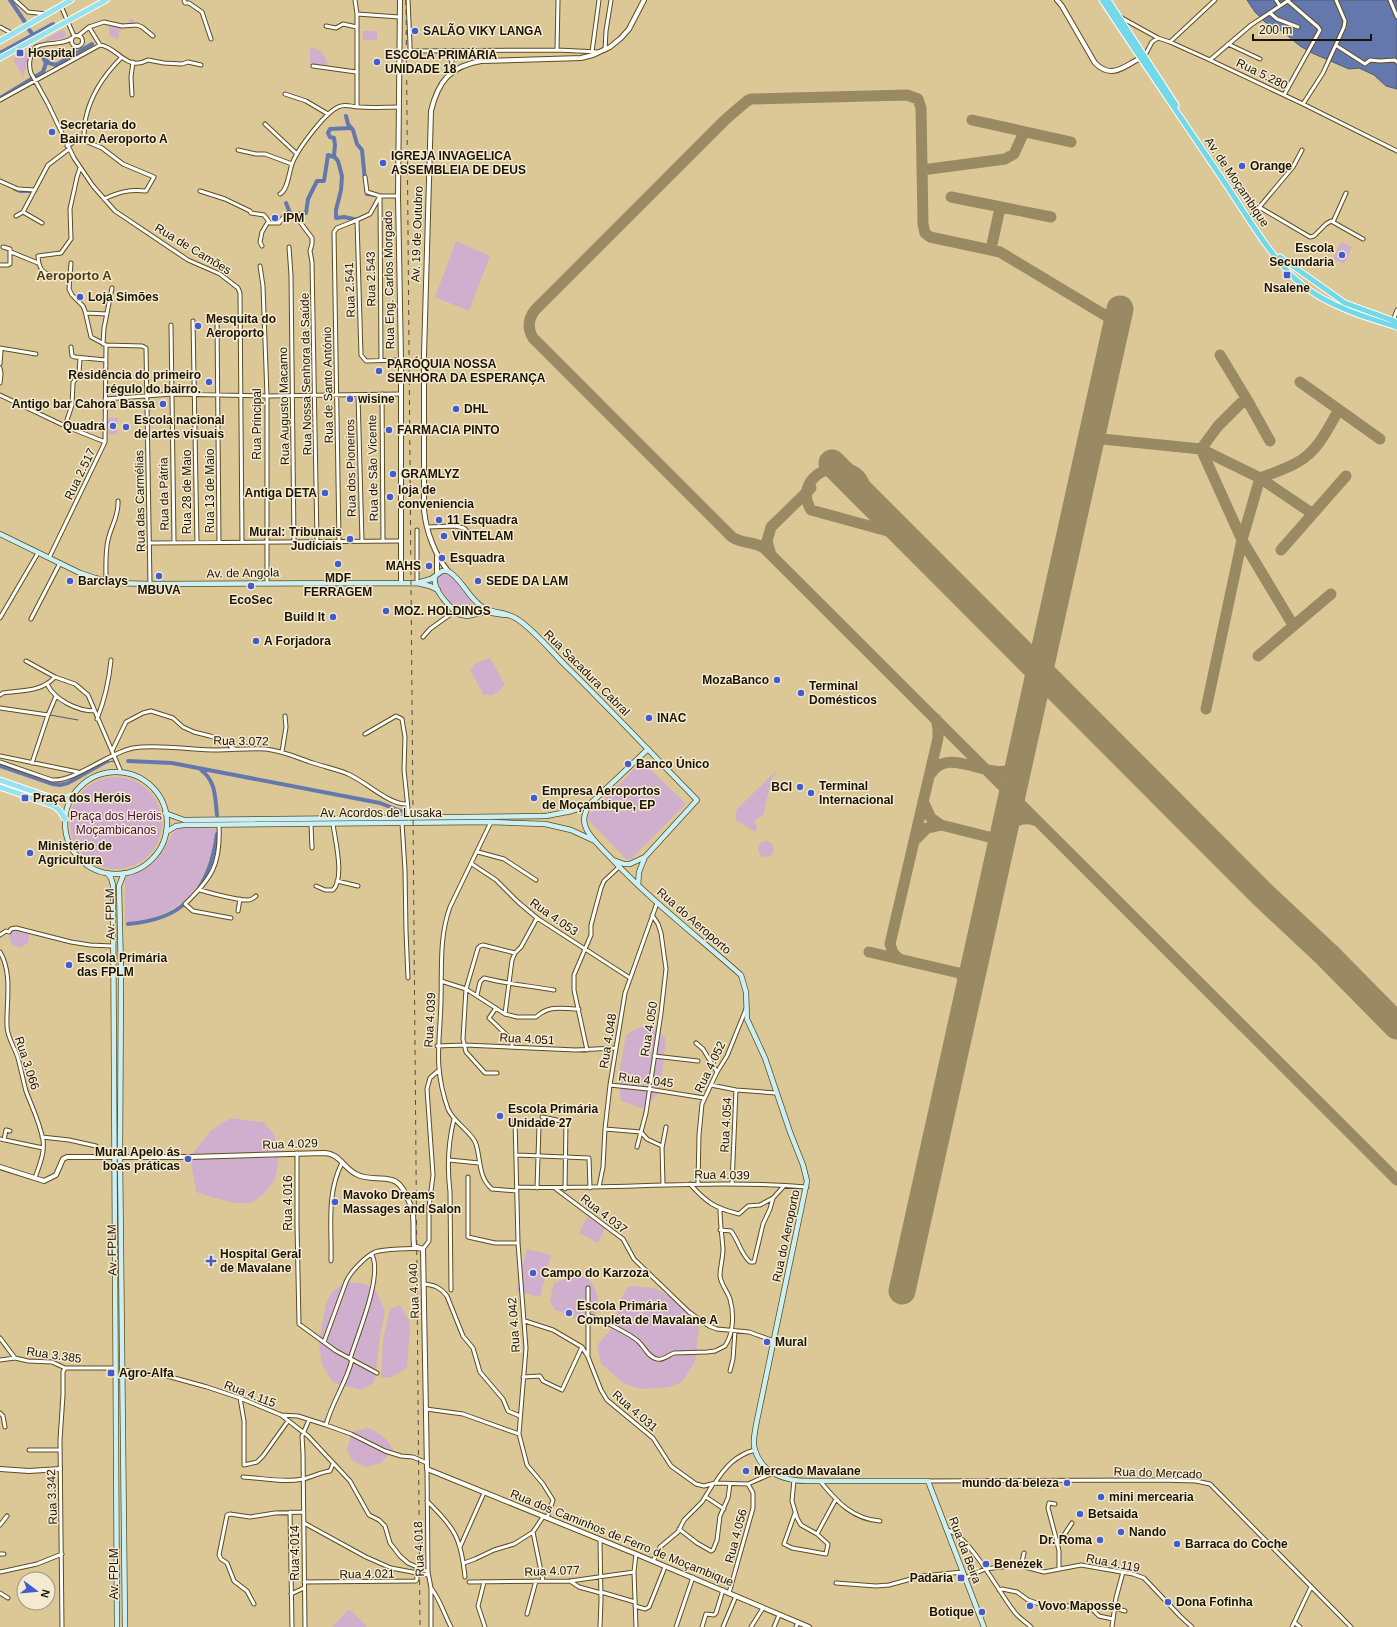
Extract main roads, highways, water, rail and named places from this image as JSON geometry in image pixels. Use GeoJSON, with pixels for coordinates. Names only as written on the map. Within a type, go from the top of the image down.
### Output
{"type":"FeatureCollection","features":[{"type":"Feature","properties":{"kind":"highway","name":"Av. de Moçambique"},"geometry":{"type":"LineString","coordinates":[[1102,0],[1281,259],[1345,303],[1395,321]]}},
{"type":"Feature","properties":{"kind":"highway","name":"Av. de Moçambique"},"geometry":{"type":"LineString","coordinates":[[1108,0],[1142,57],[1254,226],[1290,274],[1301,284],[1323,298],[1361,316],[1397,327]]}},
{"type":"Feature","properties":{"kind":"main road"},"geometry":{"type":"LineString","coordinates":[[0,41],[71,0]]}},
{"type":"Feature","properties":{"kind":"main road"},"geometry":{"type":"LineString","coordinates":[[0,58],[106,0]]}},
{"type":"Feature","properties":{"kind":"main road","name":"Av. de Angola"},"geometry":{"type":"LineString","coordinates":[[0,534],[38,553],[95,578],[115,583],[417,582]]}},
{"type":"Feature","properties":{"kind":"main road"},"geometry":{"type":"LineString","coordinates":[[417,582],[431,579],[442,571],[448,571],[462,585],[474,602],[474,608],[470,614]]}},
{"type":"Feature","properties":{"kind":"main road"},"geometry":{"type":"LineString","coordinates":[[436,575],[435,583],[438,590]]}},
{"type":"Feature","properties":{"kind":"main road"},"geometry":{"type":"LineString","coordinates":[[417,582],[438,590]]}},
{"type":"Feature","properties":{"kind":"main road","name":"Rua Sacadura Cabral"},"geometry":{"type":"LineString","coordinates":[[438,590],[455,611],[463,616],[485,612],[499,615],[509,615]]}},
{"type":"Feature","properties":{"kind":"main road","name":"Rua Sacadura Cabral"},"geometry":{"type":"LineString","coordinates":[[474,602],[488,610],[503,612],[523,623],[648,748]]}},
{"type":"Feature","properties":{"kind":"main road"},"geometry":{"type":"LineString","coordinates":[[589,805],[648,748],[697,800],[645,857],[639,872],[638,885]]}},
{"type":"Feature","properties":{"kind":"main road"},"geometry":{"type":"LineString","coordinates":[[110,772],[121,772],[142,779],[150,785],[160,798],[166,813],[166,832],[160,846],[151,859],[143,866],[124,873],[107,873],[94,869],[75,854],[67,837],[65,819],[68,804],[72,796],[79,787],[88,780],[110,772]]}},
{"type":"Feature","properties":{"kind":"main road"},"geometry":{"type":"LineString","coordinates":[[0,780],[61,800],[72,796]]}},
{"type":"Feature","properties":{"kind":"main road"},"geometry":{"type":"LineString","coordinates":[[0,787],[54,806],[60,811],[65,819]]}},
{"type":"Feature","properties":{"kind":"main road","name":"Av. Acordos de Lusaka"},"geometry":{"type":"LineString","coordinates":[[166,813],[184,820],[546,816],[572,811],[589,805]]}},
{"type":"Feature","properties":{"kind":"main road","name":"Rua do Aeroporto"},"geometry":{"type":"LineString","coordinates":[[589,805],[584,814],[584,820],[586,829],[595,841],[638,885],[741,975],[746,992],[747,1019],[765,1058],[776,1093],[803,1165],[807,1187],[756,1425],[754,1442],[755,1450],[759,1458],[773,1473],[783,1478],[794,1480],[928,1481]]}},
{"type":"Feature","properties":{"kind":"main road","name":"Av. Acordos de Lusaka"},"geometry":{"type":"LineString","coordinates":[[166,832],[176,826],[184,825],[492,822],[556,825],[595,841]]}},
{"type":"Feature","properties":{"kind":"main road"},"geometry":{"type":"LineString","coordinates":[[612,860],[624,864],[630,864],[645,857]]}},
{"type":"Feature","properties":{"kind":"main road","name":"Av. FPLM"},"geometry":{"type":"LineString","coordinates":[[107,873],[112,882],[112,946],[114,972],[117,1627]]}},
{"type":"Feature","properties":{"kind":"main road","name":"Av. FPLM"},"geometry":{"type":"LineString","coordinates":[[124,873],[119,886],[121,964],[120,1156],[125,1627]]}},
{"type":"Feature","properties":{"kind":"main road"},"geometry":{"type":"LineString","coordinates":[[116,1395],[123,1394]]}},
{"type":"Feature","properties":{"kind":"main road","name":"Rua da Beira"},"geometry":{"type":"LineString","coordinates":[[928,1481],[984,1627]]}},
{"type":"Feature","properties":{"kind":"main road"},"geometry":{"type":"LineString","coordinates":[[117,1574],[124,1574]]}},
{"type":"Feature","properties":{"kind":"water"},"geometry":{"type":"Polygon","coordinates":[[[1247,0],[1397,0],[1397,89],[1386,86],[1374,75],[1359,68],[1349,69],[1312,53],[1300,46],[1282,31],[1265,22],[1255,12],[1247,0]]]}},
{"type":"Feature","properties":{"kind":"waterway"},"geometry":{"type":"LineString","coordinates":[[10,0],[25,22]]}},
{"type":"Feature","properties":{"kind":"waterway"},"geometry":{"type":"LineString","coordinates":[[0,53],[53,24]]}},
{"type":"Feature","properties":{"kind":"waterway"},"geometry":{"type":"LineString","coordinates":[[28,28],[33,35]]}},
{"type":"Feature","properties":{"kind":"waterway"},"geometry":{"type":"LineString","coordinates":[[46,60],[49,63],[56,65],[92,44]]}},
{"type":"Feature","properties":{"kind":"waterway"},"geometry":{"type":"LineString","coordinates":[[0,98],[43,72],[46,63],[39,50]]}},
{"type":"Feature","properties":{"kind":"waterway"},"geometry":{"type":"LineString","coordinates":[[346,116],[348,124],[353,130],[357,144],[362,150],[365,180]]}},
{"type":"Feature","properties":{"kind":"waterway"},"geometry":{"type":"LineString","coordinates":[[351,128],[330,129],[328,133],[330,137],[334,138],[334,156],[338,161],[342,176],[336,218],[344,217],[358,220]]}},
{"type":"Feature","properties":{"kind":"waterway"},"geometry":{"type":"LineString","coordinates":[[286,203],[290,213],[306,213],[308,199],[317,181],[324,181],[328,155],[334,157]]}},
{"type":"Feature","properties":{"kind":"waterway"},"geometry":{"type":"LineString","coordinates":[[15,189],[20,191],[32,191]]}},
{"type":"Feature","properties":{"kind":"waterway"},"geometry":{"type":"LineString","coordinates":[[366,189],[367,194],[376,195]]}},
{"type":"Feature","properties":{"kind":"waterway"},"geometry":{"type":"LineString","coordinates":[[50,715],[78,720]]}},
{"type":"Feature","properties":{"kind":"waterway"},"geometry":{"type":"LineString","coordinates":[[0,766],[60,785],[68,783],[107,761]]}},
{"type":"Feature","properties":{"kind":"waterway"},"geometry":{"type":"LineString","coordinates":[[0,766],[53,784],[62,784],[70,782],[99,765],[115,761]]}},
{"type":"Feature","properties":{"kind":"waterway"},"geometry":{"type":"LineString","coordinates":[[128,761],[172,763],[380,803],[406,813],[408,811]]}},
{"type":"Feature","properties":{"kind":"waterway"},"geometry":{"type":"LineString","coordinates":[[201,770],[210,779],[212,784],[217,815]]}},
{"type":"Feature","properties":{"kind":"waterway"},"geometry":{"type":"LineString","coordinates":[[199,888],[211,862],[217,834]]}},
{"type":"Feature","properties":{"kind":"waterway"},"geometry":{"type":"LineString","coordinates":[[128,924],[160,918],[174,911],[186,902]]}},
{"type":"Feature","properties":{"kind":"railway"},"geometry":{"type":"LineString","coordinates":[[406,0],[420,1627]]}},
{"type":"Feature","properties":{"kind":"place","name":"SALÃO VIKY LANGA"},"geometry":{"type":"Point","coordinates":[415,31]}},
{"type":"Feature","properties":{"kind":"place","name":"Hospital"},"geometry":{"type":"Point","coordinates":[20,53]}},
{"type":"Feature","properties":{"kind":"place","name":"ESCOLA PRIMÁRIA UNIDADE 18"},"geometry":{"type":"Point","coordinates":[377,62]}},
{"type":"Feature","properties":{"kind":"place","name":"Secretaria do Bairro Aeroporto A"},"geometry":{"type":"Point","coordinates":[52,132]}},
{"type":"Feature","properties":{"kind":"place","name":"IGREJA INVAGELICA ASSEMBLEIA DE DEUS"},"geometry":{"type":"Point","coordinates":[383,163]}},
{"type":"Feature","properties":{"kind":"place","name":"Orange"},"geometry":{"type":"Point","coordinates":[1242,166]}},
{"type":"Feature","properties":{"kind":"place","name":"IPM"},"geometry":{"type":"Point","coordinates":[275,218]}},
{"type":"Feature","properties":{"kind":"place","name":"Escola Secundaria"},"geometry":{"type":"Point","coordinates":[1342,255]}},
{"type":"Feature","properties":{"kind":"place","name":"Nsalene"},"geometry":{"type":"Point","coordinates":[1287,275]}},
{"type":"Feature","properties":{"kind":"place","name":"Loja Simões"},"geometry":{"type":"Point","coordinates":[80,297]}},
{"type":"Feature","properties":{"kind":"place","name":"Mesquita do Aeroporto"},"geometry":{"type":"Point","coordinates":[198,326]}},
{"type":"Feature","properties":{"kind":"place","name":"PARÓQUIA NOSSA SENHORA DA ESPERANÇA"},"geometry":{"type":"Point","coordinates":[379,371]}},
{"type":"Feature","properties":{"kind":"place","name":"Residência do primeiro régulo do bairro."},"geometry":{"type":"Point","coordinates":[209,382]}},
{"type":"Feature","properties":{"kind":"place","name":"wisine"},"geometry":{"type":"Point","coordinates":[350,399]}},
{"type":"Feature","properties":{"kind":"place","name":"Antigo bar Cahora Bassa"},"geometry":{"type":"Point","coordinates":[163,404]}},
{"type":"Feature","properties":{"kind":"place","name":"DHL"},"geometry":{"type":"Point","coordinates":[456,409]}},
{"type":"Feature","properties":{"kind":"place","name":"Quadra"},"geometry":{"type":"Point","coordinates":[113,426]}},
{"type":"Feature","properties":{"kind":"place","name":"Escola nacional de artes visuais"},"geometry":{"type":"Point","coordinates":[126,427]}},
{"type":"Feature","properties":{"kind":"place","name":"FARMACIA PINTO"},"geometry":{"type":"Point","coordinates":[389,430]}},
{"type":"Feature","properties":{"kind":"place","name":"GRAMLYZ"},"geometry":{"type":"Point","coordinates":[393,474]}},
{"type":"Feature","properties":{"kind":"place","name":"Antiga DETA"},"geometry":{"type":"Point","coordinates":[325,493]}},
{"type":"Feature","properties":{"kind":"place","name":"loja de conveniencia"},"geometry":{"type":"Point","coordinates":[390,497]}},
{"type":"Feature","properties":{"kind":"place","name":"11 Esquadra"},"geometry":{"type":"Point","coordinates":[439,520]}},
{"type":"Feature","properties":{"kind":"place","name":"VINTELAM"},"geometry":{"type":"Point","coordinates":[444,536]}},
{"type":"Feature","properties":{"kind":"place","name":"Mural: Tribunais Judiciais"},"geometry":{"type":"Point","coordinates":[350,539]}},
{"type":"Feature","properties":{"kind":"place","name":"Esquadra"},"geometry":{"type":"Point","coordinates":[442,558]}},
{"type":"Feature","properties":{"kind":"place","name":"MDF FERRAGEM"},"geometry":{"type":"Point","coordinates":[338,564]}},
{"type":"Feature","properties":{"kind":"place","name":"MAHS"},"geometry":{"type":"Point","coordinates":[429,566]}},
{"type":"Feature","properties":{"kind":"place","name":"MBUVA"},"geometry":{"type":"Point","coordinates":[159,576]}},
{"type":"Feature","properties":{"kind":"place","name":"Barclays"},"geometry":{"type":"Point","coordinates":[70,581]}},
{"type":"Feature","properties":{"kind":"place","name":"SEDE DA LAM"},"geometry":{"type":"Point","coordinates":[478,581]}},
{"type":"Feature","properties":{"kind":"place","name":"EcoSec"},"geometry":{"type":"Point","coordinates":[251,586]}},
{"type":"Feature","properties":{"kind":"place","name":"MOZ. HOLDINGS"},"geometry":{"type":"Point","coordinates":[386,611]}},
{"type":"Feature","properties":{"kind":"place","name":"Build It"},"geometry":{"type":"Point","coordinates":[333,617]}},
{"type":"Feature","properties":{"kind":"place","name":"A Forjadora"},"geometry":{"type":"Point","coordinates":[256,641]}},
{"type":"Feature","properties":{"kind":"place","name":"MozaBanco"},"geometry":{"type":"Point","coordinates":[777,680]}},
{"type":"Feature","properties":{"kind":"place","name":"Terminal Domésticos"},"geometry":{"type":"Point","coordinates":[801,693]}},
{"type":"Feature","properties":{"kind":"place","name":"INAC"},"geometry":{"type":"Point","coordinates":[649,718]}},
{"type":"Feature","properties":{"kind":"place","name":"Banco Único"},"geometry":{"type":"Point","coordinates":[628,764]}},
{"type":"Feature","properties":{"kind":"place","name":"BCI"},"geometry":{"type":"Point","coordinates":[800,787]}},
{"type":"Feature","properties":{"kind":"place","name":"Terminal Internacional"},"geometry":{"type":"Point","coordinates":[811,793]}},
{"type":"Feature","properties":{"kind":"place","name":"Praça dos Heróis"},"geometry":{"type":"Point","coordinates":[25,798]}},
{"type":"Feature","properties":{"kind":"place","name":"Empresa Aeroportos de Moçambique, EP"},"geometry":{"type":"Point","coordinates":[534,798]}},
{"type":"Feature","properties":{"kind":"place","name":"Ministério de Agricultura"},"geometry":{"type":"Point","coordinates":[30,853]}},
{"type":"Feature","properties":{"kind":"place","name":"Escola Primária das FPLM"},"geometry":{"type":"Point","coordinates":[69,965]}},
{"type":"Feature","properties":{"kind":"place","name":"Escola Primária Unidade 27"},"geometry":{"type":"Point","coordinates":[500,1116]}},
{"type":"Feature","properties":{"kind":"place","name":"Mural Apelo ás boas práticas"},"geometry":{"type":"Point","coordinates":[188,1159]}},
{"type":"Feature","properties":{"kind":"place","name":"Mavoko Dreams Massages and Salon"},"geometry":{"type":"Point","coordinates":[335,1202]}},
{"type":"Feature","properties":{"kind":"place","name":"Hospital Geral de Mavalane"},"geometry":{"type":"Point","coordinates":[211,1261]}},
{"type":"Feature","properties":{"kind":"place","name":"Campo do Karzoza"},"geometry":{"type":"Point","coordinates":[533,1273]}},
{"type":"Feature","properties":{"kind":"place","name":"Escola Primária Completa de Mavalane A"},"geometry":{"type":"Point","coordinates":[569,1313]}},
{"type":"Feature","properties":{"kind":"place","name":"Mural"},"geometry":{"type":"Point","coordinates":[767,1342]}},
{"type":"Feature","properties":{"kind":"place","name":"Agro-Alfa"},"geometry":{"type":"Point","coordinates":[111,1373]}},
{"type":"Feature","properties":{"kind":"place","name":"Mercado Mavalane"},"geometry":{"type":"Point","coordinates":[746,1471]}},
{"type":"Feature","properties":{"kind":"place","name":"mundo da beleza"},"geometry":{"type":"Point","coordinates":[1067,1483]}},
{"type":"Feature","properties":{"kind":"place","name":"mini mercearia"},"geometry":{"type":"Point","coordinates":[1101,1497]}},
{"type":"Feature","properties":{"kind":"place","name":"Betsaida"},"geometry":{"type":"Point","coordinates":[1080,1514]}},
{"type":"Feature","properties":{"kind":"place","name":"Nando"},"geometry":{"type":"Point","coordinates":[1121,1532]}},
{"type":"Feature","properties":{"kind":"place","name":"Dr. Roma"},"geometry":{"type":"Point","coordinates":[1100,1540]}},
{"type":"Feature","properties":{"kind":"place","name":"Barraca do Coche"},"geometry":{"type":"Point","coordinates":[1177,1544]}},
{"type":"Feature","properties":{"kind":"place","name":"Benezek"},"geometry":{"type":"Point","coordinates":[986,1564]}},
{"type":"Feature","properties":{"kind":"place","name":"Padaria"},"geometry":{"type":"Point","coordinates":[961,1578]}},
{"type":"Feature","properties":{"kind":"place","name":"Dona Fofinha"},"geometry":{"type":"Point","coordinates":[1168,1602]}},
{"type":"Feature","properties":{"kind":"place","name":"Vovo Maposse"},"geometry":{"type":"Point","coordinates":[1030,1606]}},
{"type":"Feature","properties":{"kind":"place","name":"Botique"},"geometry":{"type":"Point","coordinates":[982,1612]}},
{"type":"Feature","properties":{"kind":"district","name":"Aeroporto A"},"geometry":{"type":"Point","coordinates":[74,275]}},
{"type":"Feature","properties":{"kind":"park label","name":"Praça dos Heróis Moçambicanos"},"geometry":{"type":"Point","coordinates":[116,823]}}]}
